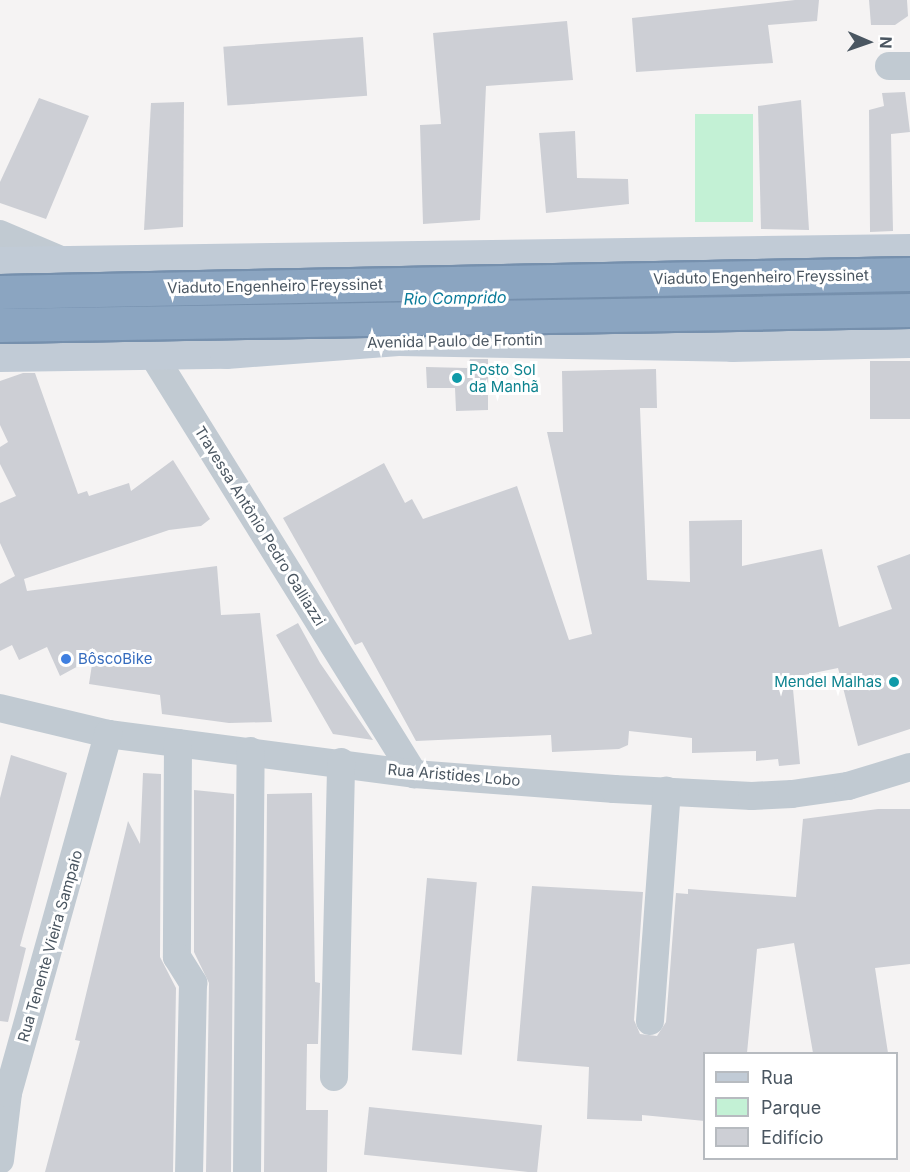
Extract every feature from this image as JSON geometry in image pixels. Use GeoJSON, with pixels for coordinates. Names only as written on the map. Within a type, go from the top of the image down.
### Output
{"type":"FeatureCollection","features":[{"type":"Feature","properties":{"kind":"highway","name":"Viaduto Engenheiro Freyssinet"},"geometry":{"type":"LineString","coordinates":[[0,292],[910,274]]}},
{"type":"Feature","properties":{"kind":"highway"},"geometry":{"type":"LineString","coordinates":[[0,325],[910,310]]}},
{"type":"Feature","properties":{"kind":"main road"},"geometry":{"type":"LineString","coordinates":[[0,263],[150,265],[395,258],[910,250]]}},
{"type":"Feature","properties":{"kind":"main road"},"geometry":{"type":"LineString","coordinates":[[731,253],[732,345]]}},
{"type":"Feature","properties":{"kind":"main road"},"geometry":{"type":"LineString","coordinates":[[395,258],[398,339]]}},
{"type":"Feature","properties":{"kind":"main road","name":"Avenida Paulo de Frontin"},"geometry":{"type":"LineString","coordinates":[[0,355],[153,355],[398,339],[732,345],[910,341]]}},
{"type":"Feature","properties":{"kind":"street"},"geometry":{"type":"LineString","coordinates":[[0,234],[71,264]]}},
{"type":"Feature","properties":{"kind":"street"},"geometry":{"type":"LineString","coordinates":[[150,265],[153,355]]}},
{"type":"Feature","properties":{"kind":"street","name":"Travessa Antônio Pedro Galliazzi"},"geometry":{"type":"LineString","coordinates":[[153,355],[414,774]]}},
{"type":"Feature","properties":{"kind":"street","name":"Rua Aristides Lobo"},"geometry":{"type":"LineString","coordinates":[[0,708],[108,734],[341,762],[414,774],[667,791],[792,794],[848,786],[910,767]]}},
{"type":"Feature","properties":{"kind":"street","name":"Rua Tenente Vieira Sampaio"},"geometry":{"type":"LineString","coordinates":[[0,1160],[8,1093],[108,734]]}},
{"type":"Feature","properties":{"kind":"street"},"geometry":{"type":"LineString","coordinates":[[178,743],[177,957],[193,983],[189,1172]]}},
{"type":"Feature","properties":{"kind":"street"},"geometry":{"type":"LineString","coordinates":[[247,1172],[251,751]]}},
{"type":"Feature","properties":{"kind":"street"},"geometry":{"type":"LineString","coordinates":[[334,1077],[341,762]]}},
{"type":"Feature","properties":{"kind":"street"},"geometry":{"type":"LineString","coordinates":[[650,1021],[667,791]]}},
{"type":"Feature","properties":{"kind":"green space"},"geometry":{"type":"Polygon","coordinates":[[[695,114],[753,114],[753,222],[695,222],[695,114]]]}},
{"type":"Feature","properties":{"kind":"building"},"geometry":{"type":"Polygon","coordinates":[[[795,0],[819,0],[817,21],[768,25],[773,63],[636,72],[632,18],[795,0]]]}},
{"type":"Feature","properties":{"kind":"building"},"geometry":{"type":"Polygon","coordinates":[[[869,0],[907,0],[908,16],[895,25],[871,25],[869,0]]]}},
{"type":"Feature","properties":{"kind":"building"},"geometry":{"type":"Polygon","coordinates":[[[567,21],[573,80],[486,86],[480,220],[423,224],[420,125],[441,124],[433,33],[567,21]]]}},
{"type":"Feature","properties":{"kind":"building"},"geometry":{"type":"Polygon","coordinates":[[[363,37],[367,96],[227,106],[223,47],[363,37]]]}},
{"type":"Feature","properties":{"kind":"building"},"geometry":{"type":"Polygon","coordinates":[[[905,92],[910,132],[891,134],[893,231],[870,232],[869,110],[884,106],[882,93],[905,92]]]}},
{"type":"Feature","properties":{"kind":"building"},"geometry":{"type":"Polygon","coordinates":[[[39,98],[89,116],[46,219],[0,203],[0,182],[39,98]]]}},
{"type":"Feature","properties":{"kind":"building"},"geometry":{"type":"Polygon","coordinates":[[[801,100],[809,230],[761,229],[758,106],[801,100]]]}},
{"type":"Feature","properties":{"kind":"building"},"geometry":{"type":"Polygon","coordinates":[[[184,102],[183,227],[144,230],[151,103],[184,102]]]}},
{"type":"Feature","properties":{"kind":"building"},"geometry":{"type":"Polygon","coordinates":[[[575,131],[577,178],[628,179],[629,204],[546,213],[539,133],[575,131]]]}},
{"type":"Feature","properties":{"kind":"building","name":"Posto Sol da Manhã"},"geometry":{"type":"Polygon","coordinates":[[[470,359],[488,359],[488,410],[456,411],[455,388],[427,388],[426,367],[467,368],[470,359]]]}},
{"type":"Feature","properties":{"kind":"building"},"geometry":{"type":"Polygon","coordinates":[[[870,361],[910,361],[910,419],[870,419],[870,361]]]}},
{"type":"Feature","properties":{"kind":"building"},"geometry":{"type":"Polygon","coordinates":[[[656,369],[657,408],[640,408],[647,580],[690,582],[689,521],[742,520],[742,566],[822,549],[839,627],[892,609],[877,566],[910,554],[910,729],[858,746],[838,668],[799,676],[800,689],[793,689],[800,764],[779,766],[778,759],[756,761],[756,751],[692,753],[692,738],[629,731],[628,745],[619,749],[552,752],[551,735],[416,741],[362,642],[355,645],[283,518],[384,463],[405,503],[412,499],[423,519],[517,486],[569,640],[592,634],[547,432],[563,432],[562,371],[656,369]]]}},
{"type":"Feature","properties":{"kind":"building"},"geometry":{"type":"Polygon","coordinates":[[[23,373],[35,373],[78,494],[87,491],[89,496],[129,483],[131,491],[173,460],[210,519],[201,526],[169,530],[24,579],[27,591],[217,566],[221,615],[260,613],[272,722],[229,723],[162,714],[160,695],[89,684],[93,658],[60,676],[47,647],[19,660],[12,645],[0,651],[0,584],[15,576],[0,543],[0,503],[16,496],[0,464],[0,447],[8,442],[0,425],[0,381],[23,373]]]}},
{"type":"Feature","properties":{"kind":"building"},"geometry":{"type":"Polygon","coordinates":[[[298,623],[320,663],[373,740],[333,734],[276,635],[298,623]]]}},
{"type":"Feature","properties":{"kind":"building"},"geometry":{"type":"Polygon","coordinates":[[[11,755],[67,773],[20,946],[26,948],[8,1022],[0,1021],[0,798],[11,755]]]}},
{"type":"Feature","properties":{"kind":"building"},"geometry":{"type":"Polygon","coordinates":[[[143,773],[161,774],[160,957],[176,988],[173,1172],[45,1172],[80,1041],[75,1040],[128,821],[140,844],[143,773]]]}},
{"type":"Feature","properties":{"kind":"building"},"geometry":{"type":"Polygon","coordinates":[[[194,790],[234,794],[231,1172],[206,1172],[209,983],[194,952],[194,790]]]}},
{"type":"Feature","properties":{"kind":"building"},"geometry":{"type":"Polygon","coordinates":[[[312,793],[315,982],[320,983],[318,1044],[307,1044],[306,1110],[328,1110],[327,1172],[264,1172],[267,794],[312,793]]]}},
{"type":"Feature","properties":{"kind":"building"},"geometry":{"type":"Polygon","coordinates":[[[878,809],[910,809],[910,964],[875,968],[888,1052],[813,1052],[794,943],[757,949],[747,1052],[703,1052],[703,1121],[642,1115],[642,1121],[587,1119],[589,1067],[517,1061],[532,886],[643,892],[634,1020],[640,1034],[657,1036],[666,1022],[676,893],[688,894],[688,889],[796,897],[803,819],[878,809]]]}},
{"type":"Feature","properties":{"kind":"building"},"geometry":{"type":"Polygon","coordinates":[[[427,878],[477,882],[462,1055],[412,1050],[427,878]]]}},
{"type":"Feature","properties":{"kind":"building"},"geometry":{"type":"Polygon","coordinates":[[[369,1107],[542,1125],[537,1172],[364,1155],[369,1107]]]}},
{"type":"Feature","properties":{"kind":"place","name":"Posto Sol da Manhã"},"geometry":{"type":"Point","coordinates":[457,378]}},
{"type":"Feature","properties":{"kind":"place","name":"BôscoBike"},"geometry":{"type":"Point","coordinates":[66,659]}},
{"type":"Feature","properties":{"kind":"place","name":"Mendel Malhas"},"geometry":{"type":"Point","coordinates":[894,682]}},
{"type":"Feature","properties":{"kind":"water label","name":"Rio Comprido"},"geometry":{"type":"Point","coordinates":[455,298]}}]}
